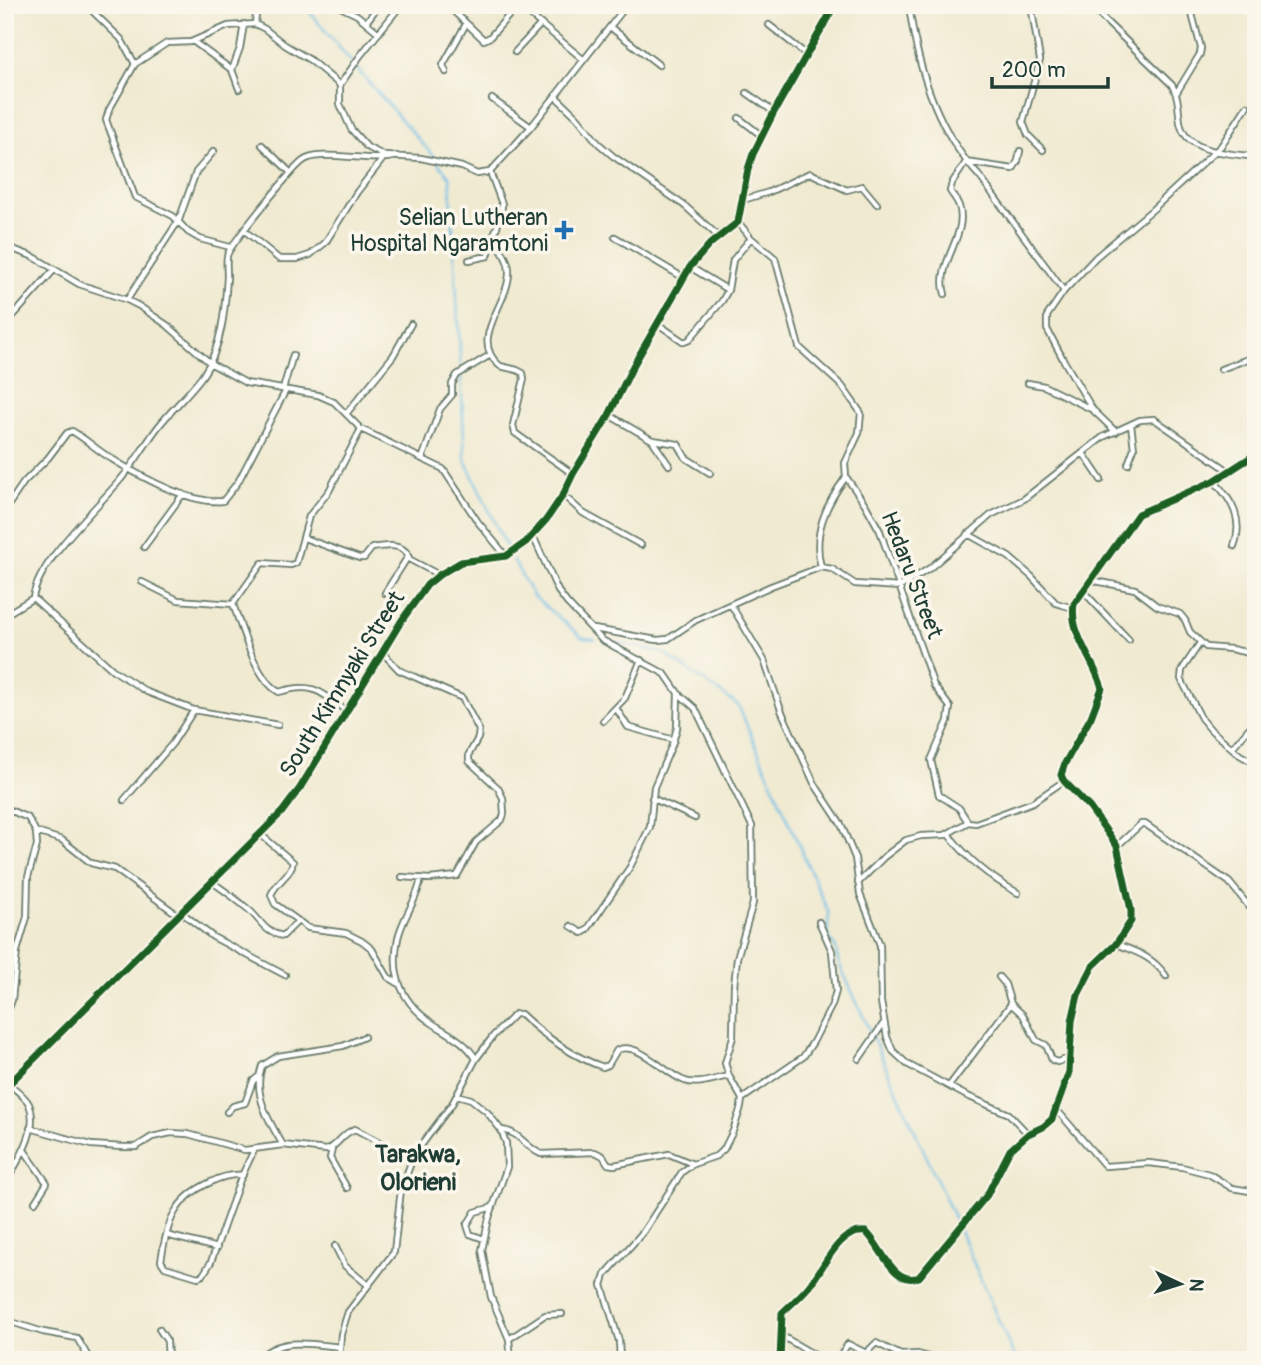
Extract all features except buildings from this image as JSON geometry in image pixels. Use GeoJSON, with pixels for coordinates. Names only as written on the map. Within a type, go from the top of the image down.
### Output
{"type":"FeatureCollection","features":[{"type":"Feature","properties":{"kind":"street"},"geometry":{"type":"LineString","coordinates":[[86,5],[121,39],[135,64]]}},
{"type":"Feature","properties":{"kind":"street"},"geometry":{"type":"LineString","coordinates":[[255,24],[257,5]]}},
{"type":"Feature","properties":{"kind":"street"},"geometry":{"type":"LineString","coordinates":[[336,5],[366,22],[379,33]]}},
{"type":"Feature","properties":{"kind":"street"},"geometry":{"type":"LineString","coordinates":[[366,22],[379,5]]}},
{"type":"Feature","properties":{"kind":"street"},"geometry":{"type":"LineString","coordinates":[[401,5],[340,85],[340,104],[356,137],[385,156],[421,158],[477,174],[490,172]]}},
{"type":"Feature","properties":{"kind":"street"},"geometry":{"type":"LineString","coordinates":[[447,5],[481,39],[486,40],[518,5],[584,60]]}},
{"type":"Feature","properties":{"kind":"street"},"geometry":{"type":"LineString","coordinates":[[490,172],[531,127],[627,5]]}},
{"type":"Feature","properties":{"kind":"street"},"geometry":{"type":"LineString","coordinates":[[821,567],[817,549],[818,533],[835,493],[846,477],[845,463],[859,433],[861,413],[842,386],[799,347],[775,258],[751,239],[738,222],[748,169],[762,136],[835,5]]}},
{"type":"Feature","properties":{"kind":"street"},"geometry":{"type":"LineString","coordinates":[[909,5],[924,79],[966,162],[1064,291]]}},
{"type":"Feature","properties":{"kind":"street"},"geometry":{"type":"LineString","coordinates":[[1031,5],[1040,60],[1023,122],[1028,135],[1043,150]]}},
{"type":"Feature","properties":{"kind":"street"},"geometry":{"type":"LineString","coordinates":[[1088,5],[1162,73],[1177,92],[1180,125],[1186,137],[1216,151],[1256,157]]}},
{"type":"Feature","properties":{"kind":"street"},"geometry":{"type":"LineString","coordinates":[[1177,92],[1200,54],[1201,48],[1192,14]]}},
{"type":"Feature","properties":{"kind":"street"},"geometry":{"type":"LineString","coordinates":[[232,70],[241,44],[244,24]]}},
{"type":"Feature","properties":{"kind":"street"},"geometry":{"type":"LineString","coordinates":[[230,247],[200,239],[188,232],[179,220],[140,201],[131,192],[107,124],[109,110],[135,64],[167,43],[193,41],[228,26],[255,24],[310,60],[340,85]]}},
{"type":"Feature","properties":{"kind":"street"},"geometry":{"type":"LineString","coordinates":[[446,72],[443,65],[466,24]]}},
{"type":"Feature","properties":{"kind":"street"},"geometry":{"type":"LineString","coordinates":[[515,52],[541,24]]}},
{"type":"Feature","properties":{"kind":"street"},"geometry":{"type":"LineString","coordinates":[[769,25],[807,55]]}},
{"type":"Feature","properties":{"kind":"street"},"geometry":{"type":"LineString","coordinates":[[610,27],[659,65]]}},
{"type":"Feature","properties":{"kind":"street"},"geometry":{"type":"LineString","coordinates":[[193,41],[232,70],[239,89]]}},
{"type":"Feature","properties":{"kind":"street"},"geometry":{"type":"LineString","coordinates":[[747,93],[774,112]]}},
{"type":"Feature","properties":{"kind":"street"},"geometry":{"type":"LineString","coordinates":[[555,96],[613,156],[685,206],[719,237]]}},
{"type":"Feature","properties":{"kind":"street"},"geometry":{"type":"LineString","coordinates":[[492,99],[531,127]]}},
{"type":"Feature","properties":{"kind":"street"},"geometry":{"type":"LineString","coordinates":[[1116,432],[1093,410],[1052,340],[1046,323],[1047,316],[1064,291],[1096,257],[1216,151],[1247,106]]}},
{"type":"Feature","properties":{"kind":"street"},"geometry":{"type":"LineString","coordinates":[[738,118],[762,136]]}},
{"type":"Feature","properties":{"kind":"street"},"geometry":{"type":"LineString","coordinates":[[262,145],[291,173]]}},
{"type":"Feature","properties":{"kind":"street"},"geometry":{"type":"LineString","coordinates":[[127,300],[179,220],[196,172],[214,151]]}},
{"type":"Feature","properties":{"kind":"street"},"geometry":{"type":"LineString","coordinates":[[966,162],[1012,170],[1017,165],[1020,151]]}},
{"type":"Feature","properties":{"kind":"street"},"geometry":{"type":"LineString","coordinates":[[5,615],[33,598],[36,583],[55,554],[130,468],[156,430],[203,375],[220,334],[230,247],[291,173],[303,160],[318,156],[382,160],[397,156]]}},
{"type":"Feature","properties":{"kind":"street"},"geometry":{"type":"LineString","coordinates":[[245,231],[279,259],[297,260],[310,255],[325,243],[357,192],[382,160]]}},
{"type":"Feature","properties":{"kind":"street"},"geometry":{"type":"LineString","coordinates":[[945,294],[941,279],[956,237],[960,211],[951,187],[966,162]]}},
{"type":"Feature","properties":{"kind":"street"},"geometry":{"type":"LineString","coordinates":[[469,260],[488,256],[501,216],[502,204],[490,172]]}},
{"type":"Feature","properties":{"kind":"street"},"geometry":{"type":"LineString","coordinates":[[743,200],[769,192],[810,173],[847,190],[864,187],[877,204]]}},
{"type":"Feature","properties":{"kind":"street","name":"South Kimnyaki Street"},"geometry":{"type":"LineString","coordinates":[[7,1086],[294,797],[410,608],[439,575],[461,562],[506,556],[533,536],[564,495],[573,474],[609,415],[633,366],[690,267],[738,222]]}},
{"type":"Feature","properties":{"kind":"street"},"geometry":{"type":"LineString","coordinates":[[493,237],[508,262],[509,274],[488,334],[487,346],[490,355],[500,366],[523,373],[524,379],[513,425],[515,433],[573,474]]}},
{"type":"Feature","properties":{"kind":"street"},"geometry":{"type":"LineString","coordinates":[[615,237],[684,278]]}},
{"type":"Feature","properties":{"kind":"street"},"geometry":{"type":"LineString","coordinates":[[658,324],[686,342],[708,319],[728,290],[733,260],[751,239]]}},
{"type":"Feature","properties":{"kind":"street"},"geometry":{"type":"LineString","coordinates":[[5,246],[34,257],[79,284],[127,300],[159,319],[210,363],[246,383],[328,398],[361,429],[448,474],[478,522],[506,556]]}},
{"type":"Feature","properties":{"kind":"street"},"geometry":{"type":"LineString","coordinates":[[690,267],[728,290]]}},
{"type":"Feature","properties":{"kind":"street"},"geometry":{"type":"LineString","coordinates":[[5,325],[54,270]]}},
{"type":"Feature","properties":{"kind":"street"},"geometry":{"type":"LineString","coordinates":[[346,414],[393,356],[411,324]]}},
{"type":"Feature","properties":{"kind":"street"},"geometry":{"type":"LineString","coordinates":[[5,510],[24,482],[70,431],[130,468],[183,494],[206,501],[223,501],[260,443],[284,389],[293,355]]}},
{"type":"Feature","properties":{"kind":"street"},"geometry":{"type":"LineString","coordinates":[[422,459],[440,410],[453,395],[452,384],[457,375],[490,355]]}},
{"type":"Feature","properties":{"kind":"street"},"geometry":{"type":"LineString","coordinates":[[1221,369],[1256,356]]}},
{"type":"Feature","properties":{"kind":"street"},"geometry":{"type":"LineString","coordinates":[[1028,383],[1044,386],[1093,410]]}},
{"type":"Feature","properties":{"kind":"street"},"geometry":{"type":"LineString","coordinates":[[609,415],[652,440],[678,444],[686,458],[710,473]]}},
{"type":"Feature","properties":{"kind":"street"},"geometry":{"type":"LineString","coordinates":[[594,629],[657,640],[668,639],[696,620],[821,567],[832,569],[855,584],[900,587],[930,568],[991,515],[1024,499],[1103,437],[1146,419],[1154,419],[1229,471]]}},
{"type":"Feature","properties":{"kind":"street"},"geometry":{"type":"LineString","coordinates":[[1128,464],[1134,448],[1131,425]]}},
{"type":"Feature","properties":{"kind":"street"},"geometry":{"type":"LineString","coordinates":[[233,604],[262,563],[294,565],[309,516],[329,491],[361,429]]}},
{"type":"Feature","properties":{"kind":"street"},"geometry":{"type":"LineString","coordinates":[[652,440],[668,465]]}},
{"type":"Feature","properties":{"kind":"street"},"geometry":{"type":"LineString","coordinates":[[1083,453],[1101,480]]}},
{"type":"Feature","properties":{"kind":"street"},"geometry":{"type":"LineString","coordinates":[[780,1360],[782,1313],[807,1288],[833,1251],[856,1231],[868,1233],[899,1275],[909,1279],[919,1277],[981,1203],[1004,1158],[1028,1134],[1048,1123],[1057,1110],[1070,1058],[1072,1021],[1078,995],[1098,960],[1127,930],[1132,916],[1117,846],[1090,808],[1064,781],[1062,772],[1102,688],[1079,636],[1073,608],[1138,514],[1214,481],[1256,454]]}},
{"type":"Feature","properties":{"kind":"street","name":"Hedaru Street"},"geometry":{"type":"LineString","coordinates":[[846,477],[865,503],[880,531],[934,687],[950,707],[944,730],[932,755],[932,766],[942,798],[959,808],[968,822]]}},
{"type":"Feature","properties":{"kind":"street"},"geometry":{"type":"LineString","coordinates":[[1214,481],[1227,497],[1238,519],[1239,531],[1234,547]]}},
{"type":"Feature","properties":{"kind":"street"},"geometry":{"type":"LineString","coordinates":[[144,547],[183,494]]}},
{"type":"Feature","properties":{"kind":"street"},"geometry":{"type":"LineString","coordinates":[[564,495],[583,513],[641,545]]}},
{"type":"Feature","properties":{"kind":"street"},"geometry":{"type":"LineString","coordinates":[[968,534],[1009,557],[1056,603],[1073,608]]}},
{"type":"Feature","properties":{"kind":"street"},"geometry":{"type":"LineString","coordinates":[[533,536],[562,597],[602,640],[665,674],[678,693],[700,716],[752,826],[752,903],[734,976],[733,1037],[725,1063],[742,1099]]}},
{"type":"Feature","properties":{"kind":"street"},"geometry":{"type":"LineString","coordinates":[[303,538],[359,558],[364,558],[372,548],[385,546],[400,547],[408,552],[409,558]]}},
{"type":"Feature","properties":{"kind":"street"},"geometry":{"type":"LineString","coordinates":[[409,558],[439,575]]}},
{"type":"Feature","properties":{"kind":"street"},"geometry":{"type":"LineString","coordinates":[[385,593],[404,560],[409,558]]}},
{"type":"Feature","properties":{"kind":"street"},"geometry":{"type":"LineString","coordinates":[[1091,580],[1135,589],[1157,606],[1180,614],[1206,648],[1249,653]]}},
{"type":"Feature","properties":{"kind":"street"},"geometry":{"type":"LineString","coordinates":[[142,582],[178,600],[233,604]]}},
{"type":"Feature","properties":{"kind":"street"},"geometry":{"type":"LineString","coordinates":[[1083,591],[1129,640]]}},
{"type":"Feature","properties":{"kind":"street"},"geometry":{"type":"LineString","coordinates":[[33,598],[131,683],[194,710],[278,725]]}},
{"type":"Feature","properties":{"kind":"street"},"geometry":{"type":"LineString","coordinates":[[233,604],[256,663],[269,685],[279,692],[293,687],[319,691],[346,711]]}},
{"type":"Feature","properties":{"kind":"street"},"geometry":{"type":"LineString","coordinates":[[731,605],[764,660],[781,710],[821,795],[845,832],[855,858],[858,883],[880,946],[879,988],[889,1044],[901,1059],[975,1101],[1009,1114],[1028,1134]]}},
{"type":"Feature","properties":{"kind":"street"},"geometry":{"type":"LineString","coordinates":[[1200,643],[1182,670],[1181,678],[1201,718],[1211,730],[1256,764]]}},
{"type":"Feature","properties":{"kind":"street"},"geometry":{"type":"LineString","coordinates":[[383,653],[399,670],[462,698],[479,730],[478,738],[469,754],[469,761],[498,788],[505,806],[502,820],[477,842],[457,876],[402,877]]}},
{"type":"Feature","properties":{"kind":"street"},"geometry":{"type":"LineString","coordinates":[[603,721],[625,698],[641,660]]}},
{"type":"Feature","properties":{"kind":"street"},"geometry":{"type":"LineString","coordinates":[[571,926],[582,933],[587,930],[624,876],[650,827],[654,787],[674,740],[678,720],[678,693]]}},
{"type":"Feature","properties":{"kind":"street"},"geometry":{"type":"LineString","coordinates":[[616,708],[628,727],[674,740]]}},
{"type":"Feature","properties":{"kind":"street"},"geometry":{"type":"LineString","coordinates":[[124,800],[172,744],[194,710]]}},
{"type":"Feature","properties":{"kind":"street"},"geometry":{"type":"LineString","coordinates":[[1232,748],[1256,720]]}},
{"type":"Feature","properties":{"kind":"street"},"geometry":{"type":"LineString","coordinates":[[858,883],[906,840],[948,834],[968,822],[976,823],[1013,811],[1033,802],[1064,781]]}},
{"type":"Feature","properties":{"kind":"street"},"geometry":{"type":"LineString","coordinates":[[652,797],[695,818]]}},
{"type":"Feature","properties":{"kind":"street"},"geometry":{"type":"LineString","coordinates":[[5,808],[27,818],[36,832],[36,849],[28,877],[27,916],[17,951],[12,1000],[5,1018]]}},
{"type":"Feature","properties":{"kind":"street"},"geometry":{"type":"LineString","coordinates":[[1117,846],[1141,824],[1149,826],[1229,882],[1256,915]]}},
{"type":"Feature","properties":{"kind":"street"},"geometry":{"type":"LineString","coordinates":[[36,832],[62,840],[91,863],[116,869],[213,937],[285,975]]}},
{"type":"Feature","properties":{"kind":"street"},"geometry":{"type":"LineString","coordinates":[[259,834],[293,862],[291,869],[271,895],[275,904],[308,928],[346,933],[362,941],[372,949],[388,977],[398,983],[421,1014],[461,1041],[476,1059]]}},
{"type":"Feature","properties":{"kind":"street"},"geometry":{"type":"LineString","coordinates":[[948,834],[974,864],[1018,893]]}},
{"type":"Feature","properties":{"kind":"street"},"geometry":{"type":"LineString","coordinates":[[398,983],[395,964],[398,937],[405,914],[418,892],[421,878]]}},
{"type":"Feature","properties":{"kind":"street"},"geometry":{"type":"LineString","coordinates":[[211,881],[249,910],[269,931],[283,936],[297,922]]}},
{"type":"Feature","properties":{"kind":"street"},"geometry":{"type":"LineString","coordinates":[[620,1360],[619,1341],[605,1296],[603,1280],[611,1267],[643,1232],[677,1177],[693,1164],[716,1156],[724,1149],[733,1131],[742,1099],[803,1057],[814,1042],[836,991],[832,951],[819,922]]}},
{"type":"Feature","properties":{"kind":"street"},"geometry":{"type":"LineString","coordinates":[[1116,944],[1148,956],[1166,976]]}},
{"type":"Feature","properties":{"kind":"street"},"geometry":{"type":"LineString","coordinates":[[999,977],[1005,984],[1012,1004],[1023,1015],[1036,1040],[1046,1045],[1052,1060],[1057,1062],[1070,1058]]}},
{"type":"Feature","properties":{"kind":"street"},"geometry":{"type":"LineString","coordinates":[[949,1086],[1012,1004]]}},
{"type":"Feature","properties":{"kind":"street"},"geometry":{"type":"LineString","coordinates":[[339,1360],[345,1320],[351,1307],[394,1252],[401,1189],[414,1155],[457,1095],[476,1059],[500,1028],[519,1013],[536,1029],[571,1053],[603,1067],[608,1065],[617,1050],[623,1047],[639,1052],[684,1081],[729,1076]]}},
{"type":"Feature","properties":{"kind":"street"},"geometry":{"type":"LineString","coordinates":[[859,1059],[884,1023]]}},
{"type":"Feature","properties":{"kind":"street"},"geometry":{"type":"LineString","coordinates":[[227,1112],[233,1106],[245,1103],[253,1081],[259,1076],[265,1063],[278,1056],[352,1044],[364,1037]]}},
{"type":"Feature","properties":{"kind":"street"},"geometry":{"type":"LineString","coordinates":[[259,1076],[261,1099],[272,1127],[283,1144]]}},
{"type":"Feature","properties":{"kind":"street"},"geometry":{"type":"LineString","coordinates":[[5,1184],[24,1150],[31,1117],[28,1102],[7,1086]]}},
{"type":"Feature","properties":{"kind":"street"},"geometry":{"type":"LineString","coordinates":[[457,1095],[482,1106],[501,1130],[507,1151],[507,1167],[482,1251],[491,1297],[509,1339],[511,1360]]}},
{"type":"Feature","properties":{"kind":"street"},"geometry":{"type":"LineString","coordinates":[[1057,1110],[1105,1166],[1149,1163],[1182,1167],[1209,1174],[1232,1188],[1256,1192]]}},
{"type":"Feature","properties":{"kind":"street"},"geometry":{"type":"LineString","coordinates":[[30,1128],[92,1145],[136,1147],[157,1135],[180,1133],[234,1149],[254,1150],[283,1144],[321,1150],[333,1148]]}},
{"type":"Feature","properties":{"kind":"street"},"geometry":{"type":"LineString","coordinates":[[347,1188],[331,1160],[333,1148],[344,1133],[355,1129],[414,1155]]}},
{"type":"Feature","properties":{"kind":"street"},"geometry":{"type":"LineString","coordinates":[[501,1130],[516,1133],[541,1154],[595,1152],[611,1165],[669,1154],[693,1164]]}},
{"type":"Feature","properties":{"kind":"street"},"geometry":{"type":"LineString","coordinates":[[24,1150],[47,1183],[35,1202]]}},
{"type":"Feature","properties":{"kind":"street"},"geometry":{"type":"LineString","coordinates":[[243,1175],[223,1177],[188,1195],[175,1210],[166,1236],[162,1265],[198,1277],[207,1271],[254,1150]]}},
{"type":"Feature","properties":{"kind":"street"},"geometry":{"type":"LineString","coordinates":[[484,1239],[470,1234],[467,1225],[475,1212],[493,1207]]}},
{"type":"Feature","properties":{"kind":"street"},"geometry":{"type":"LineString","coordinates":[[166,1236],[217,1248]]}},
{"type":"Feature","properties":{"kind":"street"},"geometry":{"type":"LineString","coordinates":[[335,1246],[345,1266],[368,1285]]}},
{"type":"Feature","properties":{"kind":"street"},"geometry":{"type":"LineString","coordinates":[[509,1339],[545,1315],[562,1314]]}},
{"type":"Feature","properties":{"kind":"street"},"geometry":{"type":"LineString","coordinates":[[5,1320],[43,1332],[77,1338],[90,1360]]}},
{"type":"Feature","properties":{"kind":"street"},"geometry":{"type":"LineString","coordinates":[[159,1329],[167,1341],[168,1360]]}},
{"type":"Feature","properties":{"kind":"street"},"geometry":{"type":"LineString","coordinates":[[782,1336],[823,1360]]}},
{"type":"Feature","properties":{"kind":"street"},"geometry":{"type":"LineString","coordinates":[[257,1360],[269,1349],[284,1343],[340,1347]]}},
{"type":"Feature","properties":{"kind":"street"},"geometry":{"type":"LineString","coordinates":[[837,1360],[848,1344],[866,1353],[876,1343],[901,1355],[918,1354],[939,1360]]}},
{"type":"Feature","properties":{"kind":"waterway"},"geometry":{"type":"LineString","coordinates":[[304,5],[352,63]]}},
{"type":"Feature","properties":{"kind":"waterway"},"geometry":{"type":"LineString","coordinates":[[356,68],[435,158]]}},
{"type":"Feature","properties":{"kind":"waterway"},"geometry":{"type":"LineString","coordinates":[[438,163],[450,177],[461,369]]}},
{"type":"Feature","properties":{"kind":"waterway"},"geometry":{"type":"LineString","coordinates":[[461,375],[465,460],[508,550]]}},
{"type":"Feature","properties":{"kind":"waterway"},"geometry":{"type":"LineString","coordinates":[[513,560],[533,596],[583,638],[595,639]]}},
{"type":"Feature","properties":{"kind":"waterway"},"geometry":{"type":"LineString","coordinates":[[606,640],[664,653],[738,705],[829,914],[827,933],[836,949],[838,961],[958,1226]]}},
{"type":"Feature","properties":{"kind":"waterway"},"geometry":{"type":"LineString","coordinates":[[960,1231],[1013,1354],[1019,1360]]}},
{"type":"Feature","properties":{"kind":"cycle path"},"geometry":{"type":"LineString","coordinates":[[5,1088],[282,812],[300,788],[402,620],[427,585],[461,562],[506,556],[526,542],[546,520],[609,415],[633,366],[690,267],[710,244],[738,222],[753,154],[835,5]]}},
{"type":"Feature","properties":{"kind":"cycle path"},"geometry":{"type":"LineString","coordinates":[[780,1360],[782,1313],[809,1286],[847,1236],[866,1232],[895,1271],[902,1276],[919,1277],[987,1195],[1010,1150],[1028,1134],[1052,1119],[1069,1072],[1072,1021],[1078,995],[1093,966],[1116,944],[1131,921],[1117,846],[1090,808],[1061,775],[1091,717],[1102,688],[1075,626],[1074,604],[1138,514],[1214,481],[1256,454]]}},
{"type":"Feature","properties":{"kind":"place","name":"Selian Lutheran Hospital Ngaramtoni"},"geometry":{"type":"Point","coordinates":[564,230]}},
{"type":"Feature","properties":{"kind":"district","name":"Tarakwa, Olorieni"},"geometry":{"type":"Point","coordinates":[418,1168]}}]}
